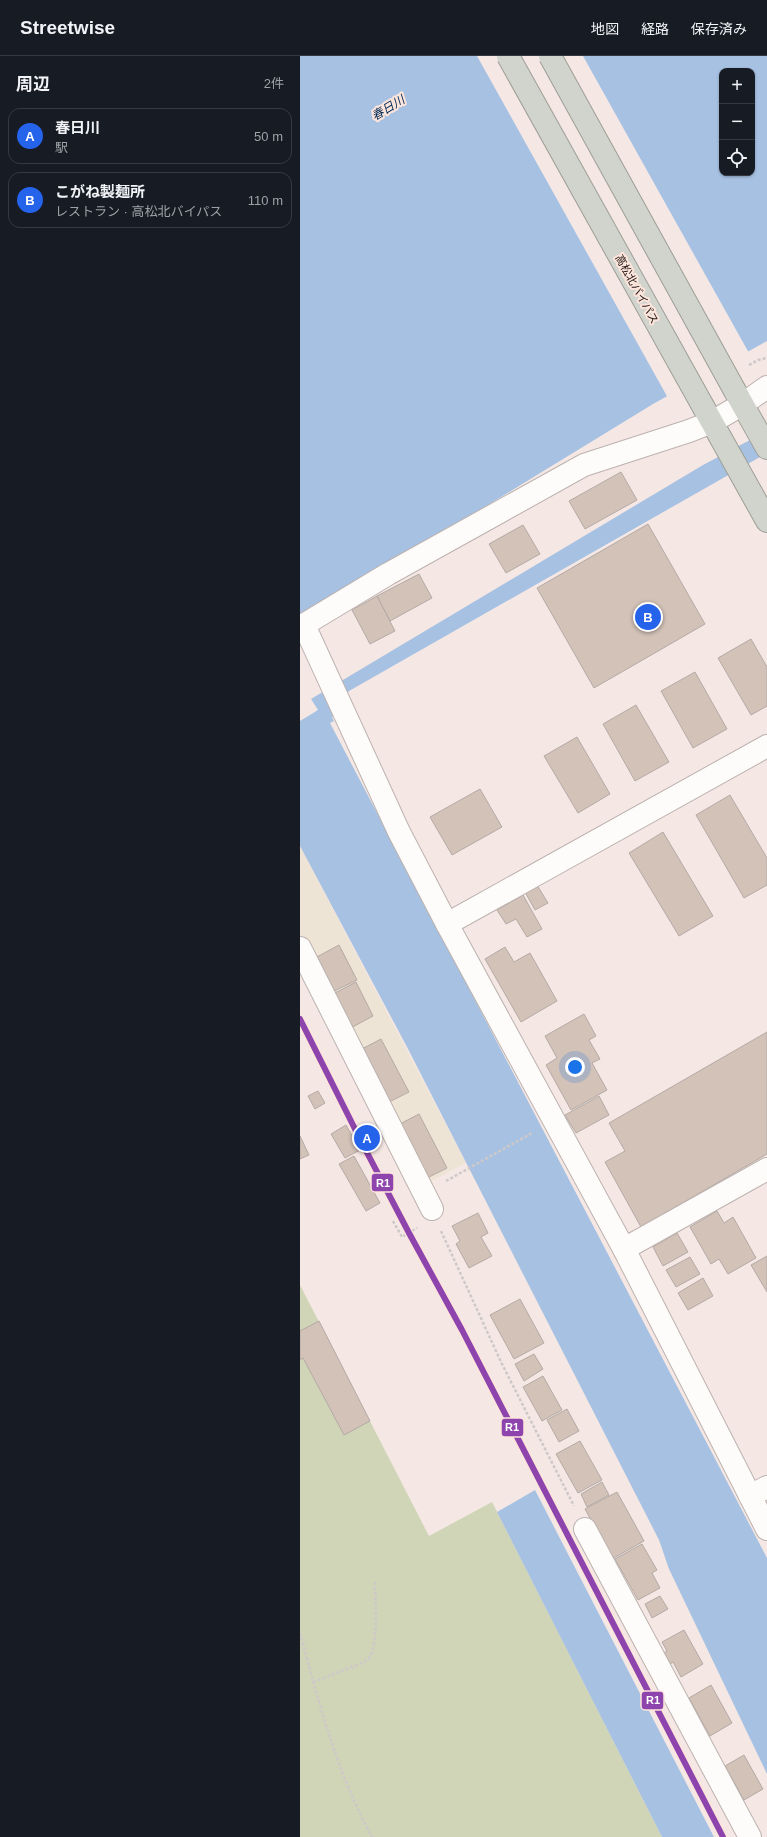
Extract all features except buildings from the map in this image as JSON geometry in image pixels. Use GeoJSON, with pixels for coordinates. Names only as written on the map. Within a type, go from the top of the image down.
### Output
{"type":"FeatureCollection","features":[{"type":"Feature","properties":{"kind":"highway","name":"高松北バイパス"},"geometry":{"type":"LineString","coordinates":[[508,56],[767,521]]}},
{"type":"Feature","properties":{"kind":"highway"},"geometry":{"type":"LineString","coordinates":[[550,56],[767,448]]}},
{"type":"Feature","properties":{"kind":"street"},"geometry":{"type":"LineString","coordinates":[[767,387],[739,397],[708,415],[689,432],[584,465],[388,574],[302,626],[343,707],[399,832],[446,924],[758,1492],[767,1529]]}},
{"type":"Feature","properties":{"kind":"street"},"geometry":{"type":"LineString","coordinates":[[446,924],[767,746]]}},
{"type":"Feature","properties":{"kind":"street"},"geometry":{"type":"LineString","coordinates":[[300,948],[432,1209]]}},
{"type":"Feature","properties":{"kind":"street"},"geometry":{"type":"LineString","coordinates":[[624,1249],[767,1169]]}},
{"type":"Feature","properties":{"kind":"street"},"geometry":{"type":"LineString","coordinates":[[585,1529],[750,1837]]}},
{"type":"Feature","properties":{"kind":"path"},"geometry":{"type":"LineString","coordinates":[[745,367],[758,360],[767,358]]}},
{"type":"Feature","properties":{"kind":"path"},"geometry":{"type":"LineString","coordinates":[[458,1174],[538,1129]]}},
{"type":"Feature","properties":{"kind":"path"},"geometry":{"type":"LineString","coordinates":[[432,1209],[502,1364],[585,1529]]}},
{"type":"Feature","properties":{"kind":"path"},"geometry":{"type":"LineString","coordinates":[[393,1222],[398,1231]]}},
{"type":"Feature","properties":{"kind":"path"},"geometry":{"type":"LineString","coordinates":[[313,1682],[369,1659],[373,1648],[376,1619],[374,1582]]}},
{"type":"Feature","properties":{"kind":"path"},"geometry":{"type":"LineString","coordinates":[[300,1633],[313,1682],[347,1786],[372,1837]]}},
{"type":"Feature","properties":{"kind":"shaded area"},"geometry":{"type":"Polygon","coordinates":[[[300,846],[466,1163],[422,1186],[300,941],[300,846]]]}},
{"type":"Feature","properties":{"kind":"green space"},"geometry":{"type":"Polygon","coordinates":[[[300,1285],[429,1536],[492,1502],[662,1837],[300,1837],[300,1285]]]}},
{"type":"Feature","properties":{"kind":"water"},"geometry":{"type":"Polygon","coordinates":[[[300,56],[767,56],[767,341],[653,404],[300,620],[300,56]]]}},
{"type":"Feature","properties":{"kind":"water"},"geometry":{"type":"Polygon","coordinates":[[[767,431],[767,453],[349,691],[336,714],[332,717],[334,721],[330,723],[767,1558],[767,1774],[669,1569],[659,1540],[407,1047],[300,846],[300,721],[318,710],[311,699],[703,465],[767,431]]]}},
{"type":"Feature","properties":{"kind":"water"},"geometry":{"type":"Polygon","coordinates":[[[535,1490],[714,1837],[662,1837],[497,1512],[535,1490]]]}},
{"type":"Feature","properties":{"kind":"pier"},"geometry":{"type":"Polygon","coordinates":[[[477,56],[583,56],[749,353],[668,398],[477,56]]]}},
{"type":"Feature","properties":{"kind":"transit line","name":"R1"},"geometry":{"type":"LineString","coordinates":[[300,1019],[362,1143],[462,1330],[723,1837]]}},
{"type":"Feature","properties":{"kind":"place","name":"こがね製麺所"},"geometry":{"type":"Point","coordinates":[648,617]}},
{"type":"Feature","properties":{"kind":"place","name":"春日川"},"geometry":{"type":"Point","coordinates":[367,1138]}}]}
